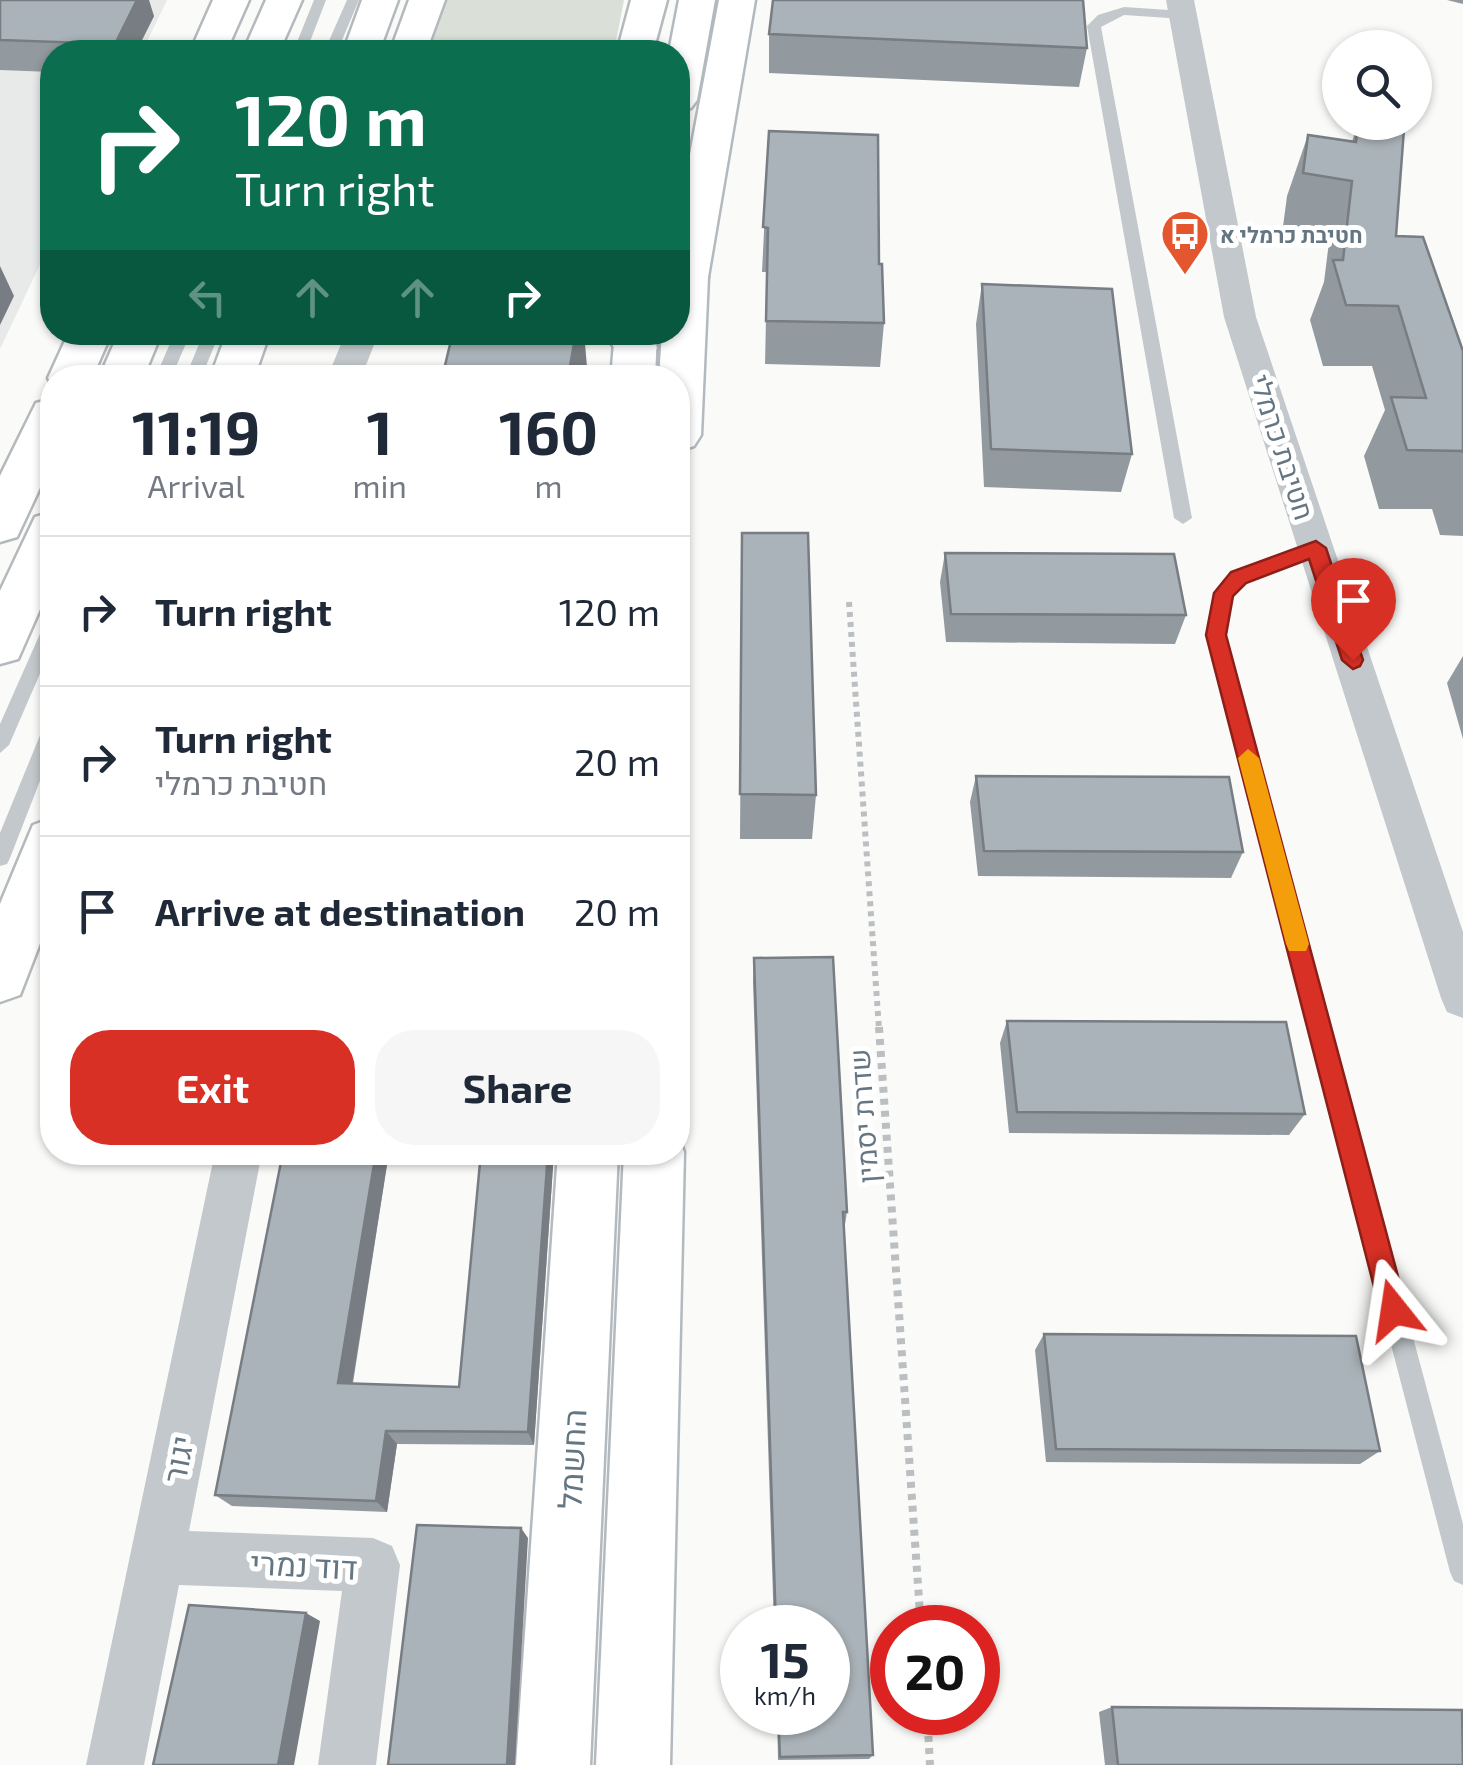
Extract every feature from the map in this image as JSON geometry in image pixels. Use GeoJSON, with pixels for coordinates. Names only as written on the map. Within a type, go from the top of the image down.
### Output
{"type":"FeatureCollection","features":[{"type":"Feature","properties":{"kind":"main road"},"geometry":{"type":"LineString","coordinates":[[213,40],[231,0]]}},
{"type":"Feature","properties":{"kind":"main road"},"geometry":{"type":"LineString","coordinates":[[266,40],[284,0]]}},
{"type":"Feature","properties":{"kind":"main road"},"geometry":{"type":"LineString","coordinates":[[365,40],[380,0]]}},
{"type":"Feature","properties":{"kind":"main road"},"geometry":{"type":"LineString","coordinates":[[412,40],[427,0]]}},
{"type":"Feature","properties":{"kind":"main road"},"geometry":{"type":"LineString","coordinates":[[638,40],[648,0]]}},
{"type":"Feature","properties":{"kind":"main road"},"geometry":{"type":"LineString","coordinates":[[689,40],[697,0]]}},
{"type":"Feature","properties":{"kind":"main road"},"geometry":{"type":"LineString","coordinates":[[690,232],[737,0]]}},
{"type":"Feature","properties":{"kind":"main road"},"geometry":{"type":"LineString","coordinates":[[0,526],[40,440]]}},
{"type":"Feature","properties":{"kind":"main road"},"geometry":{"type":"LineString","coordinates":[[0,645],[40,556]]}},
{"type":"Feature","properties":{"kind":"main road"},"geometry":{"type":"LineString","coordinates":[[0,977],[40,873]]}},
{"type":"Feature","properties":{"kind":"main road","name":"החשמל"},"geometry":{"type":"LineString","coordinates":[[553,1765],[587,1165]]}},
{"type":"Feature","properties":{"kind":"main road"},"geometry":{"type":"LineString","coordinates":[[634,1765],[654,1165]]}},
{"type":"Feature","properties":{"kind":"street","name":"חטיבת כרמלי"},"geometry":{"type":"LineString","coordinates":[[1182,8],[1240,316],[1463,998]]}},
{"type":"Feature","properties":{"kind":"street","name":"יגור"},"geometry":{"type":"LineString","coordinates":[[116,1765],[236,1165]]}},
{"type":"Feature","properties":{"kind":"street","name":"דוד נמרי"},"geometry":{"type":"LineString","coordinates":[[157,1557],[373,1565],[347,1765]]}},
{"type":"Feature","properties":{"kind":"lane"},"geometry":{"type":"LineString","coordinates":[[304,40],[320,0]]}},
{"type":"Feature","properties":{"kind":"lane"},"geometry":{"type":"LineString","coordinates":[[335,40],[353,0]]}},
{"type":"Feature","properties":{"kind":"lane"},"geometry":{"type":"LineString","coordinates":[[1182,8],[1118,10],[1102,16],[1094,26],[1183,518]]}},
{"type":"Feature","properties":{"kind":"lane"},"geometry":{"type":"LineString","coordinates":[[1316,548],[1238,578],[1224,593],[1216,635],[1463,1572]]}},
{"type":"Feature","properties":{"kind":"lane"},"geometry":{"type":"LineString","coordinates":[[0,746],[40,654]]}},
{"type":"Feature","properties":{"kind":"lane"},"geometry":{"type":"LineString","coordinates":[[0,858],[40,758]]}},
{"type":"Feature","properties":{"kind":"path","name":"שדרת יסמין"},"geometry":{"type":"LineString","coordinates":[[849,602],[919,1605]]}},
{"type":"Feature","properties":{"kind":"path"},"geometry":{"type":"LineString","coordinates":[[928,1735],[930,1765]]}},
{"type":"Feature","properties":{"kind":"shaded area"},"geometry":{"type":"Polygon","coordinates":[[[0,0],[167,0],[148,40],[40,40],[40,264],[0,349],[0,0]]]}},
{"type":"Feature","properties":{"kind":"shaded area"},"geometry":{"type":"Polygon","coordinates":[[[440,0],[624,0],[616,40],[425,40],[440,0]]]}},
{"type":"Feature","properties":{"kind":"building"},"geometry":{"type":"Polygon","coordinates":[[[0,0],[137,0],[117,40],[0,40],[0,0]]]}},
{"type":"Feature","properties":{"kind":"building"},"geometry":{"type":"Polygon","coordinates":[[[773,0],[1083,0],[1087,48],[769,34],[773,0]]]}},
{"type":"Feature","properties":{"kind":"building"},"geometry":{"type":"Polygon","coordinates":[[[769,131],[878,135],[879,264],[884,323],[766,321],[768,228],[763,227],[769,131]]]}},
{"type":"Feature","properties":{"kind":"building"},"geometry":{"type":"Polygon","coordinates":[[[1308,135],[1356,142],[1403,140],[1396,236],[1423,237],[1463,351],[1463,452],[1407,450],[1391,397],[1426,398],[1398,306],[1346,305],[1333,260],[1343,260],[1352,181],[1303,173],[1308,135]]]}},
{"type":"Feature","properties":{"kind":"building"},"geometry":{"type":"Polygon","coordinates":[[[982,284],[1112,289],[1132,454],[991,449],[982,284]]]}},
{"type":"Feature","properties":{"kind":"building"},"geometry":{"type":"Polygon","coordinates":[[[450,345],[574,345],[570,365],[445,365],[450,345]]]}},
{"type":"Feature","properties":{"kind":"building"},"geometry":{"type":"Polygon","coordinates":[[[742,533],[808,533],[816,795],[740,794],[742,533]]]}},
{"type":"Feature","properties":{"kind":"building"},"geometry":{"type":"Polygon","coordinates":[[[945,553],[1174,554],[1186,615],[951,614],[945,553]]]}},
{"type":"Feature","properties":{"kind":"building"},"geometry":{"type":"Polygon","coordinates":[[[976,776],[1229,777],[1243,852],[984,851],[976,776]]]}},
{"type":"Feature","properties":{"kind":"building"},"geometry":{"type":"Polygon","coordinates":[[[833,957],[873,1755],[780,1757],[779,1735],[850,1735],[850,1605],[775,1605],[754,958],[833,957]]]}},
{"type":"Feature","properties":{"kind":"building"},"geometry":{"type":"Polygon","coordinates":[[[1007,1021],[1286,1022],[1305,1114],[1017,1112],[1007,1021]]]}},
{"type":"Feature","properties":{"kind":"building"},"geometry":{"type":"Polygon","coordinates":[[[280,1165],[374,1165],[338,1383],[459,1387],[480,1165],[547,1165],[528,1432],[386,1431],[376,1501],[215,1495],[280,1165]]]}},
{"type":"Feature","properties":{"kind":"building"},"geometry":{"type":"Polygon","coordinates":[[[1044,1334],[1356,1336],[1380,1451],[1056,1449],[1044,1334]]]}},
{"type":"Feature","properties":{"kind":"building"},"geometry":{"type":"Polygon","coordinates":[[[417,1525],[521,1528],[507,1765],[388,1765],[417,1525]]]}},
{"type":"Feature","properties":{"kind":"building"},"geometry":{"type":"Polygon","coordinates":[[[189,1605],[306,1613],[278,1765],[153,1765],[189,1605]]]}},
{"type":"Feature","properties":{"kind":"building"},"geometry":{"type":"Polygon","coordinates":[[[1112,1707],[1462,1710],[1463,1765],[1118,1765],[1112,1707]]]}},
{"type":"Feature","properties":{"kind":"slow traffic"},"geometry":{"type":"LineString","coordinates":[[1248,758],[1298,944]]}},
{"type":"Feature","properties":{"kind":"place","name":"חטיבת כרמלי א"},"geometry":{"type":"Point","coordinates":[1185,276]}},
{"type":"Feature","properties":{"kind":"route"},"geometry":{"type":"LineString","coordinates":[[1353,660],[1316,548],[1238,578],[1224,593],[1216,635],[1394,1310]]}}]}
